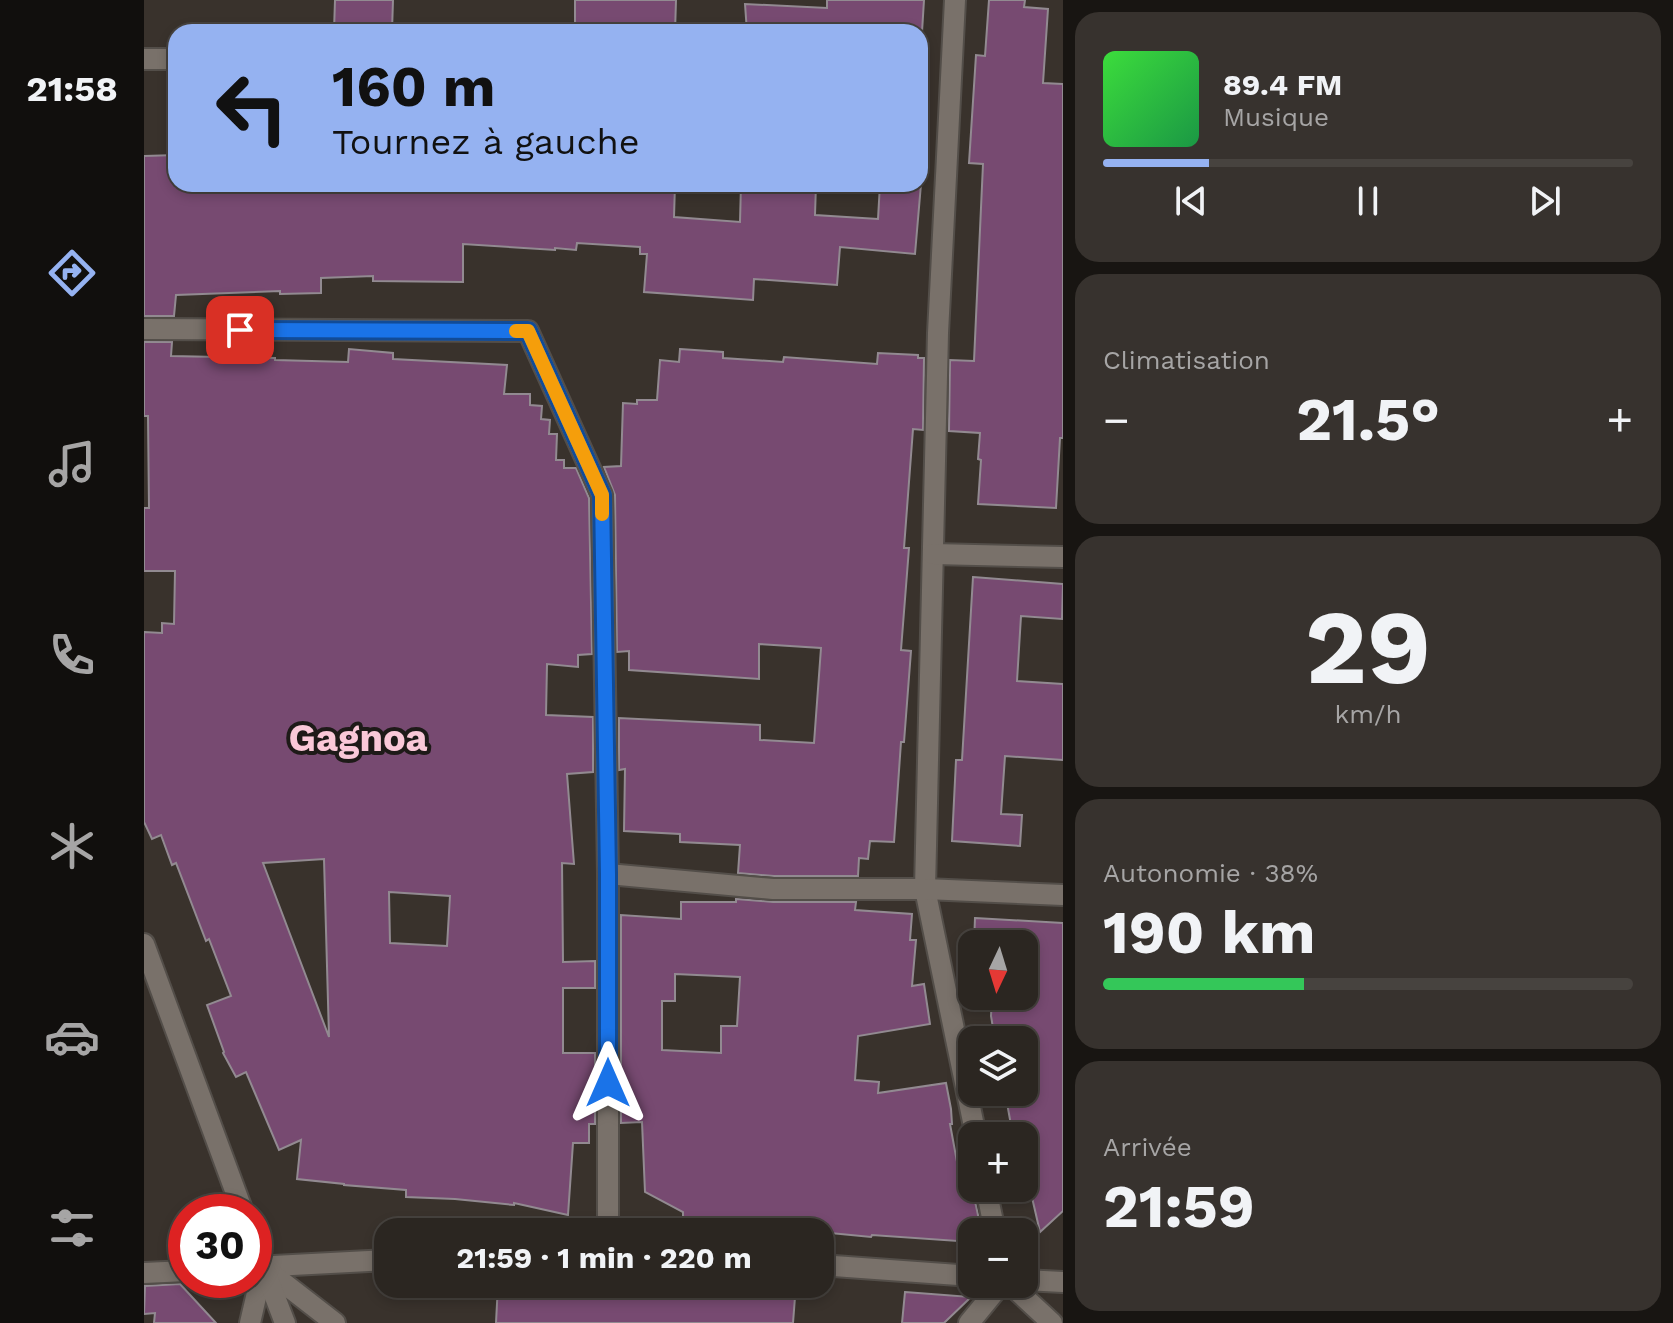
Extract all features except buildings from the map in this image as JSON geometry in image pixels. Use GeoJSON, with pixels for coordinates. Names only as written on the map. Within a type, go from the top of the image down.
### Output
{"type":"FeatureCollection","features":[{"type":"Feature","properties":{"kind":"street"},"geometry":{"type":"LineString","coordinates":[[955,0],[938,333],[925,889],[973,1122]]}},
{"type":"Feature","properties":{"kind":"street"},"geometry":{"type":"LineString","coordinates":[[144,59],[168,59]]}},
{"type":"Feature","properties":{"kind":"street"},"geometry":{"type":"LineString","coordinates":[[144,329],[528,331],[602,495],[608,874],[608,1218]]}},
{"type":"Feature","properties":{"kind":"street"},"geometry":{"type":"LineString","coordinates":[[933,554],[1063,557]]}},
{"type":"Feature","properties":{"kind":"street"},"geometry":{"type":"LineString","coordinates":[[608,874],[773,889],[925,889],[1063,895]]}},
{"type":"Feature","properties":{"kind":"street"},"geometry":{"type":"LineString","coordinates":[[144,944],[236,1194]]}},
{"type":"Feature","properties":{"kind":"street"},"geometry":{"type":"LineString","coordinates":[[272,1266],[374,1261]]}},
{"type":"Feature","properties":{"kind":"street"},"geometry":{"type":"LineString","coordinates":[[834,1266],[958,1275]]}},
{"type":"Feature","properties":{"kind":"street"},"geometry":{"type":"LineString","coordinates":[[144,1273],[168,1272]]}},
{"type":"Feature","properties":{"kind":"street"},"geometry":{"type":"LineString","coordinates":[[272,1277],[335,1323]]}},
{"type":"Feature","properties":{"kind":"street"},"geometry":{"type":"LineString","coordinates":[[1038,1281],[1063,1282]]}},
{"type":"Feature","properties":{"kind":"street"},"geometry":{"type":"LineString","coordinates":[[272,1295],[285,1323]]}},
{"type":"Feature","properties":{"kind":"street"},"geometry":{"type":"LineString","coordinates":[[250,1323],[254,1298]]}},
{"type":"Feature","properties":{"kind":"street"},"geometry":{"type":"LineString","coordinates":[[969,1323],[990,1298]]}},
{"type":"Feature","properties":{"kind":"street"},"geometry":{"type":"LineString","coordinates":[[1025,1298],[1052,1323]]}},
{"type":"Feature","properties":{"kind":"slow traffic"},"geometry":{"type":"LineString","coordinates":[[516,331],[528,331],[602,495],[602,514]]}},
{"type":"Feature","properties":{"kind":"district","name":"Gagnoa"},"geometry":{"type":"Point","coordinates":[358,738]}},
{"type":"Feature","properties":{"kind":"route"},"geometry":{"type":"LineString","coordinates":[[240,330],[528,331],[602,495],[608,1083]]}}]}
